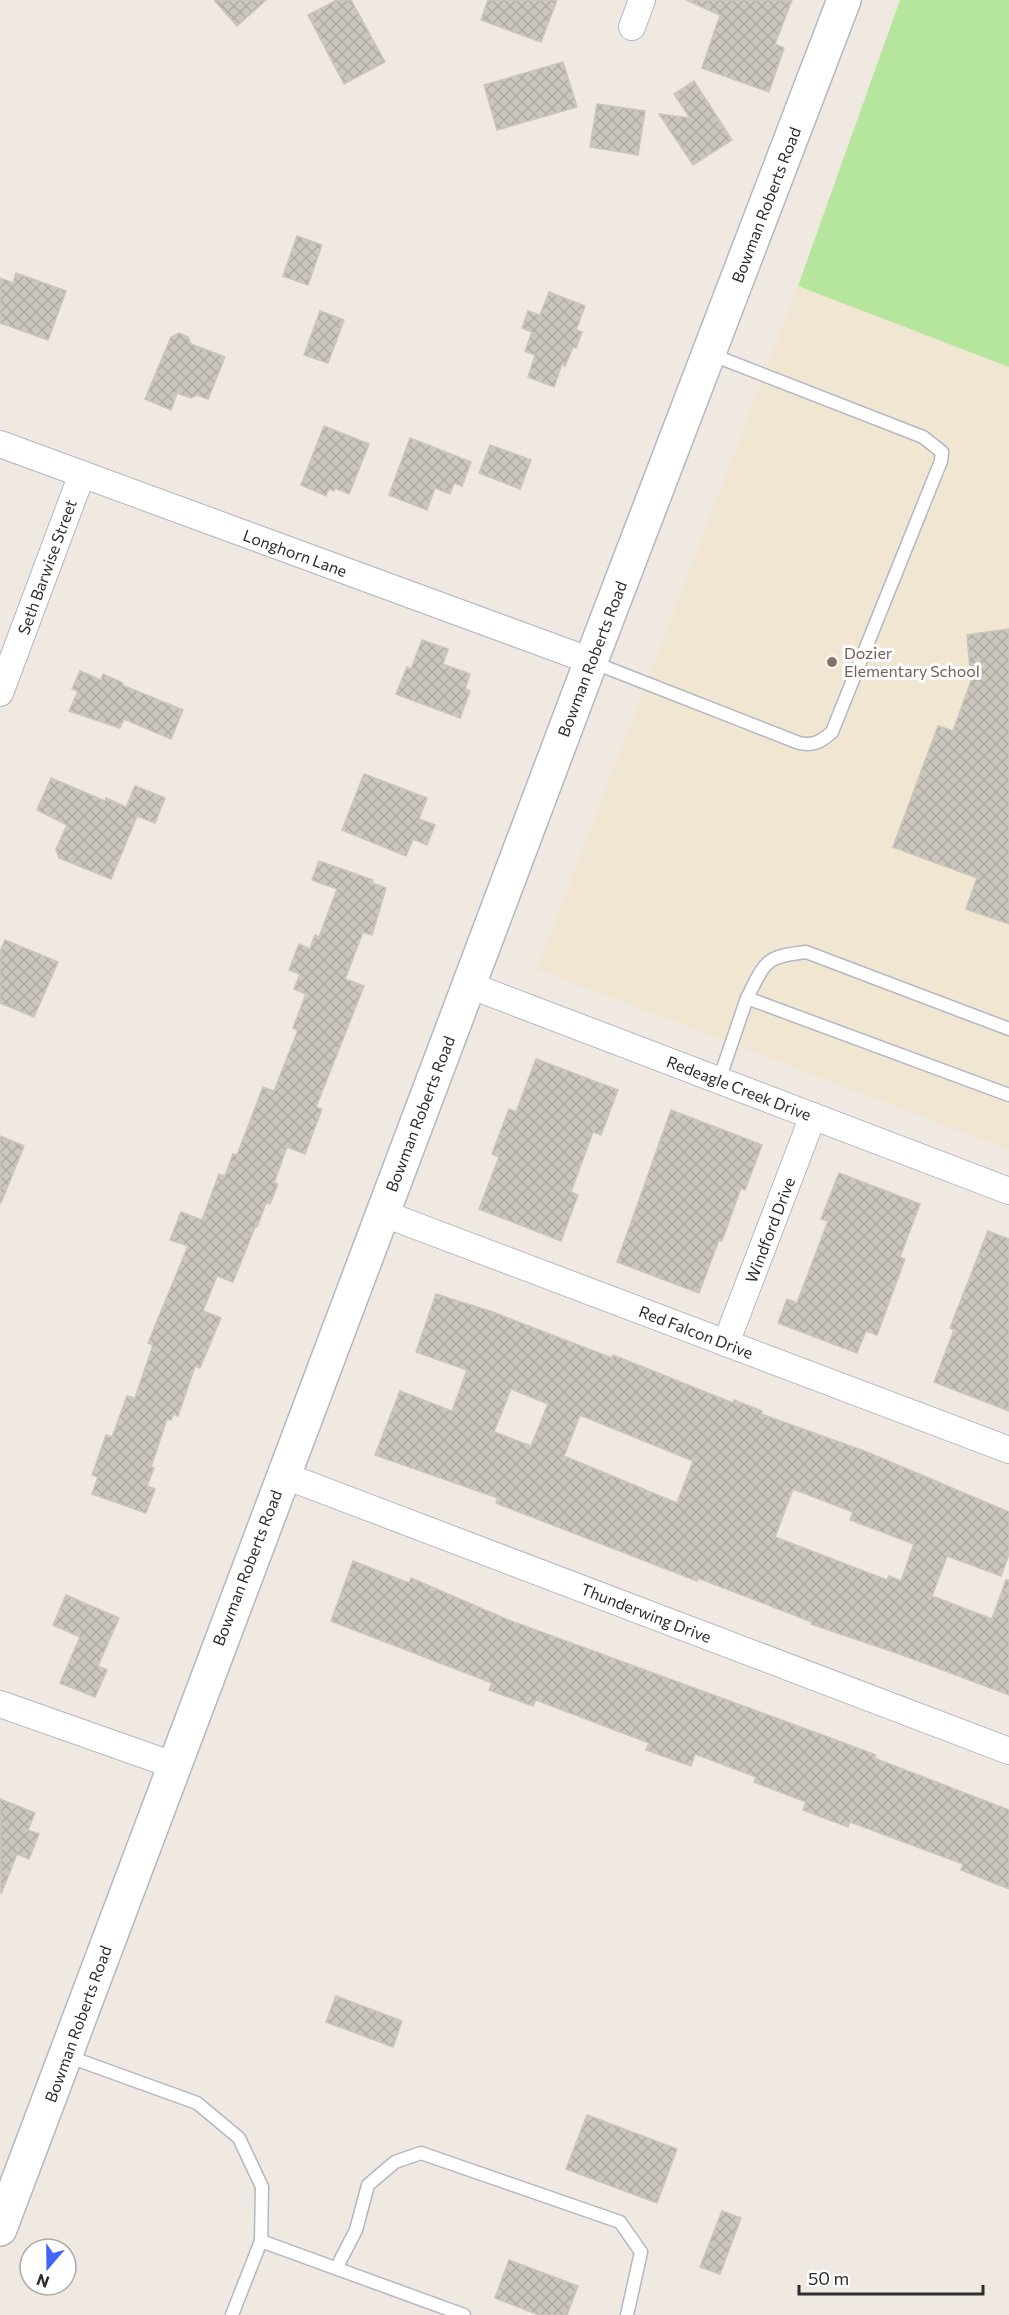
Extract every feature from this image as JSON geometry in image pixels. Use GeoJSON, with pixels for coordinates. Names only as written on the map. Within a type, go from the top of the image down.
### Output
{"type":"FeatureCollection","features":[{"type":"Feature","properties":{"kind":"street"},"geometry":{"type":"LineString","coordinates":[[632,27],[642,0]]}},
{"type":"Feature","properties":{"kind":"street","name":"Bowman Roberts Road"},"geometry":{"type":"LineString","coordinates":[[0,2229],[67,2056],[172,1766],[844,0]]}},
{"type":"Feature","properties":{"kind":"street","name":"Longhorn Lane"},"geometry":{"type":"LineString","coordinates":[[0,444],[591,661]]}},
{"type":"Feature","properties":{"kind":"street","name":"Seth Barwise Street"},"geometry":{"type":"LineString","coordinates":[[0,693],[82,474]]}},
{"type":"Feature","properties":{"kind":"street","name":"Redeagle Creek Drive"},"geometry":{"type":"LineString","coordinates":[[469,985],[1009,1191]]}},
{"type":"Feature","properties":{"kind":"street","name":"Windford Drive"},"geometry":{"type":"LineString","coordinates":[[726,1343],[813,1116]]}},
{"type":"Feature","properties":{"kind":"street","name":"Red Falcon Drive"},"geometry":{"type":"LineString","coordinates":[[382,1213],[1009,1450]]}},
{"type":"Feature","properties":{"kind":"street","name":"Thunderwing Drive"},"geometry":{"type":"LineString","coordinates":[[283,1475],[1009,1751]]}},
{"type":"Feature","properties":{"kind":"street"},"geometry":{"type":"LineString","coordinates":[[0,1704],[172,1766]]}},
{"type":"Feature","properties":{"kind":"lane"},"geometry":{"type":"LineString","coordinates":[[591,661],[799,743],[809,745],[822,741],[832,732],[941,461],[942,452],[923,437],[709,353]]}},
{"type":"Feature","properties":{"kind":"lane"},"geometry":{"type":"LineString","coordinates":[[719,1080],[747,998],[762,968],[776,956],[806,952],[1009,1029]]}},
{"type":"Feature","properties":{"kind":"lane"},"geometry":{"type":"LineString","coordinates":[[747,998],[1009,1095]]}},
{"type":"Feature","properties":{"kind":"lane"},"geometry":{"type":"LineString","coordinates":[[67,2056],[196,2103],[239,2138],[262,2187],[261,2241],[232,2315]]}},
{"type":"Feature","properties":{"kind":"lane"},"geometry":{"type":"LineString","coordinates":[[340,2261],[356,2230],[368,2185],[395,2162],[421,2153],[620,2222],[641,2252],[627,2315]]}},
{"type":"Feature","properties":{"kind":"lane"},"geometry":{"type":"LineString","coordinates":[[261,2241],[464,2315]]}},
{"type":"Feature","properties":{"kind":"shaded area","name":"Dozier Elementary School"},"geometry":{"type":"Polygon","coordinates":[[[798,286],[1009,367],[1009,1150],[537,969],[798,286]]]}},
{"type":"Feature","properties":{"kind":"green space"},"geometry":{"type":"Polygon","coordinates":[[[900,0],[1009,0],[1009,367],[798,286],[900,0]]]}},
{"type":"Feature","properties":{"kind":"building"},"geometry":{"type":"Polygon","coordinates":[[[214,0],[266,0],[237,26],[214,0]]]}},
{"type":"Feature","properties":{"kind":"building"},"geometry":{"type":"Polygon","coordinates":[[[337,0],[351,0],[385,62],[344,84],[308,15],[337,0]]]}},
{"type":"Feature","properties":{"kind":"building"},"geometry":{"type":"Polygon","coordinates":[[[488,0],[557,0],[541,42],[481,20],[488,0]]]}},
{"type":"Feature","properties":{"kind":"building"},"geometry":{"type":"Polygon","coordinates":[[[686,0],[792,0],[775,44],[784,48],[769,92],[702,68],[720,15],[686,0]]]}},
{"type":"Feature","properties":{"kind":"building"},"geometry":{"type":"Polygon","coordinates":[[[563,62],[577,107],[497,130],[484,85],[563,62]]]}},
{"type":"Feature","properties":{"kind":"building"},"geometry":{"type":"Polygon","coordinates":[[[694,81],[732,140],[693,165],[659,114],[690,118],[674,94],[694,81]]]}},
{"type":"Feature","properties":{"kind":"building"},"geometry":{"type":"Polygon","coordinates":[[[597,104],[645,111],[638,155],[590,147],[597,104]]]}},
{"type":"Feature","properties":{"kind":"building"},"geometry":{"type":"Polygon","coordinates":[[[297,236],[322,245],[308,285],[283,276],[297,236]]]}},
{"type":"Feature","properties":{"kind":"building"},"geometry":{"type":"Polygon","coordinates":[[[16,273],[66,291],[48,340],[0,323],[0,278],[13,283],[16,273]]]}},
{"type":"Feature","properties":{"kind":"building"},"geometry":{"type":"Polygon","coordinates":[[[549,292],[585,306],[576,330],[582,332],[576,348],[573,347],[565,366],[562,364],[554,387],[528,377],[535,355],[525,351],[532,332],[522,328],[528,311],[540,315],[549,292]]]}},
{"type":"Feature","properties":{"kind":"building"},"geometry":{"type":"Polygon","coordinates":[[[320,311],[344,320],[328,363],[304,355],[320,311]]]}},
{"type":"Feature","properties":{"kind":"building"},"geometry":{"type":"Polygon","coordinates":[[[179,333],[188,337],[191,344],[225,357],[208,399],[197,395],[191,398],[177,393],[171,410],[145,399],[171,337],[179,333]]]}},
{"type":"Feature","properties":{"kind":"building"},"geometry":{"type":"Polygon","coordinates":[[[324,426],[369,444],[349,494],[335,488],[334,491],[329,489],[326,496],[301,485],[324,426]]]}},
{"type":"Feature","properties":{"kind":"building"},"geometry":{"type":"Polygon","coordinates":[[[410,438],[471,462],[462,486],[454,483],[450,494],[435,488],[427,510],[389,495],[410,438]]]}},
{"type":"Feature","properties":{"kind":"building"},"geometry":{"type":"Polygon","coordinates":[[[490,445],[531,460],[520,489],[479,473],[490,445]]]}},
{"type":"Feature","properties":{"kind":"building"},"geometry":{"type":"Polygon","coordinates":[[[1009,629],[1009,924],[966,909],[977,878],[893,847],[938,726],[953,731],[971,681],[967,635],[1009,629]]]}},
{"type":"Feature","properties":{"kind":"building"},"geometry":{"type":"Polygon","coordinates":[[[422,640],[448,649],[443,664],[470,674],[465,689],[470,691],[460,718],[396,694],[407,667],[411,669],[422,640]]]}},
{"type":"Feature","properties":{"kind":"building"},"geometry":{"type":"Polygon","coordinates":[[[80,671],[101,680],[103,674],[123,683],[122,685],[183,710],[171,739],[124,719],[120,728],[69,711],[78,691],[72,689],[80,671]]]}},
{"type":"Feature","properties":{"kind":"building"},"geometry":{"type":"Polygon","coordinates":[[[364,774],[427,798],[419,819],[435,825],[427,845],[413,839],[406,856],[342,830],[364,774]]]}},
{"type":"Feature","properties":{"kind":"building"},"geometry":{"type":"Polygon","coordinates":[[[51,778],[105,801],[106,798],[126,807],[135,786],[165,798],[155,823],[137,816],[111,879],[59,858],[56,849],[67,825],[37,810],[51,778]]]}},
{"type":"Feature","properties":{"kind":"building"},"geometry":{"type":"Polygon","coordinates":[[[319,861],[373,880],[372,883],[386,888],[372,935],[363,932],[345,979],[364,986],[316,1107],[322,1109],[305,1154],[287,1147],[274,1183],[278,1184],[270,1204],[266,1203],[233,1282],[217,1276],[203,1311],[221,1318],[200,1368],[195,1366],[178,1416],[173,1414],[171,1420],[167,1419],[151,1467],[154,1468],[147,1486],[155,1489],[146,1513],[92,1494],[98,1477],[92,1475],[106,1435],[112,1437],[127,1396],[135,1398],[153,1345],[148,1343],[188,1246],[170,1240],[181,1212],[202,1220],[219,1174],[225,1176],[233,1154],[237,1155],[263,1087],[274,1091],[298,1030],[293,1028],[306,994],[294,989],[300,974],[289,970],[299,944],[310,949],[315,935],[319,937],[337,889],[312,880],[319,861]]]}},
{"type":"Feature","properties":{"kind":"building"},"geometry":{"type":"Polygon","coordinates":[[[5,940],[58,962],[34,1017],[0,1003],[0,952],[5,940]]]}},
{"type":"Feature","properties":{"kind":"building"},"geometry":{"type":"Polygon","coordinates":[[[536,1059],[618,1090],[601,1135],[593,1132],[571,1192],[578,1195],[561,1241],[479,1209],[499,1157],[492,1154],[509,1109],[516,1112],[536,1059]]]}},
{"type":"Feature","properties":{"kind":"building"},"geometry":{"type":"Polygon","coordinates":[[[671,1110],[762,1145],[745,1190],[741,1188],[722,1241],[719,1240],[699,1293],[617,1262],[671,1110]]]}},
{"type":"Feature","properties":{"kind":"building"},"geometry":{"type":"Polygon","coordinates":[[[0,1136],[24,1146],[1,1203],[0,1203],[0,1136]]]}},
{"type":"Feature","properties":{"kind":"building"},"geometry":{"type":"Polygon","coordinates":[[[839,1173],[920,1204],[900,1257],[905,1259],[877,1335],[866,1331],[857,1353],[778,1323],[787,1299],[797,1303],[828,1221],[821,1219],[839,1173]]]}},
{"type":"Feature","properties":{"kind":"building"},"geometry":{"type":"Polygon","coordinates":[[[988,1231],[1009,1239],[1009,1411],[934,1382],[954,1330],[950,1328],[988,1231]]]}},
{"type":"Feature","properties":{"kind":"building"},"geometry":{"type":"Polygon","coordinates":[[[436,1294],[490,1311],[612,1358],[613,1355],[733,1403],[734,1400],[762,1411],[761,1414],[867,1452],[1009,1512],[1009,1554],[1001,1576],[947,1556],[932,1596],[992,1619],[1006,1580],[1009,1580],[1009,1695],[811,1624],[812,1622],[698,1578],[697,1581],[496,1503],[498,1498],[375,1455],[400,1391],[452,1411],[467,1370],[416,1352],[436,1294]],[[511,1389],[494,1432],[531,1446],[548,1404],[511,1389]],[[580,1415],[564,1456],[677,1503],[693,1461],[580,1415]],[[793,1489],[775,1537],[887,1580],[889,1576],[901,1581],[914,1544],[850,1520],[853,1512],[793,1489]]]}},
{"type":"Feature","properties":{"kind":"building"},"geometry":{"type":"Polygon","coordinates":[[[353,1561],[409,1583],[411,1578],[506,1619],[876,1755],[874,1758],[1009,1810],[1009,1889],[961,1870],[963,1864],[850,1822],[848,1827],[803,1810],[806,1802],[754,1782],[756,1777],[695,1754],[691,1766],[646,1750],[649,1743],[536,1700],[533,1706],[489,1690],[492,1683],[331,1621],[353,1561]]]}},
{"type":"Feature","properties":{"kind":"building"},"geometry":{"type":"Polygon","coordinates":[[[66,1595],[119,1618],[98,1666],[107,1670],[95,1697],[60,1683],[80,1637],[53,1625],[66,1595]]]}},
{"type":"Feature","properties":{"kind":"building"},"geometry":{"type":"Polygon","coordinates":[[[0,1799],[35,1813],[28,1830],[39,1834],[29,1859],[17,1854],[1,1894],[0,1799]]]}},
{"type":"Feature","properties":{"kind":"building"},"geometry":{"type":"Polygon","coordinates":[[[336,1996],[402,2021],[393,2047],[326,2022],[336,1996]]]}},
{"type":"Feature","properties":{"kind":"building"},"geometry":{"type":"Polygon","coordinates":[[[587,2115],[677,2149],[657,2203],[566,2169],[587,2115]]]}},
{"type":"Feature","properties":{"kind":"building"},"geometry":{"type":"Polygon","coordinates":[[[722,2211],[741,2218],[720,2274],[700,2267],[722,2211]]]}},
{"type":"Feature","properties":{"kind":"building"},"geometry":{"type":"Polygon","coordinates":[[[509,2260],[578,2286],[567,2315],[539,2315],[495,2298],[509,2260]]]}},
{"type":"Feature","properties":{"kind":"place","name":"Dozier Elementary School"},"geometry":{"type":"Point","coordinates":[832,662]}}]}
